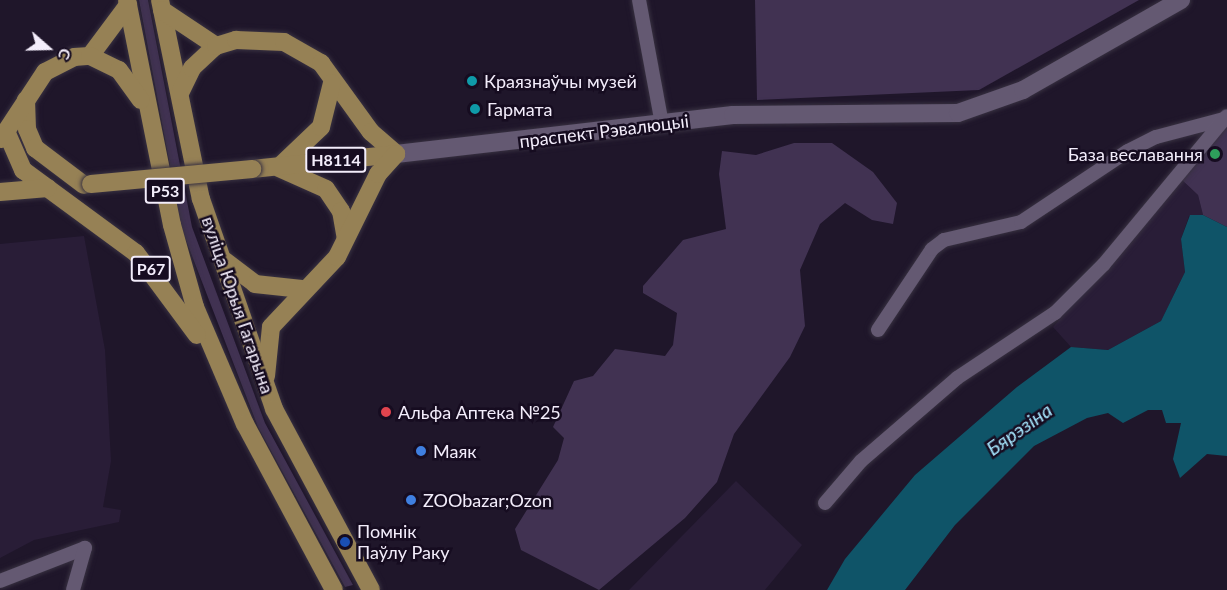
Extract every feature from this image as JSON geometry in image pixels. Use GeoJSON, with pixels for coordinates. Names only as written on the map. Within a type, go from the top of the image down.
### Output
{"type":"FeatureCollection","features":[{"type":"Feature","properties":{"kind":"main road","name":"праспект Рэвалюцыі"},"geometry":{"type":"LineString","coordinates":[[0,192],[277,167],[662,124],[778,114],[958,114],[1023,90],[1181,0]]}},
{"type":"Feature","properties":{"kind":"main road"},"geometry":{"type":"LineString","coordinates":[[128,2],[90,56],[119,70],[148,112]]}},
{"type":"Feature","properties":{"kind":"main road","name":"вуліца Юрыя Гагарына"},"geometry":{"type":"LineString","coordinates":[[128,2],[148,112],[195,307],[245,424],[329,588]]}},
{"type":"Feature","properties":{"kind":"main road"},"geometry":{"type":"LineString","coordinates":[[161,5],[216,46]]}},
{"type":"Feature","properties":{"kind":"main road","name":"вуліца Юрыя Гагарына"},"geometry":{"type":"LineString","coordinates":[[161,5],[181,91],[201,199],[265,382],[294,453],[371,590]]}},
{"type":"Feature","properties":{"kind":"main road"},"geometry":{"type":"LineString","coordinates":[[181,91],[192,68],[216,46],[284,42],[311,54],[332,82],[396,154],[378,174],[346,238],[328,268],[302,289],[271,327],[265,382]]}},
{"type":"Feature","properties":{"kind":"main road","name":"Р67"},"geometry":{"type":"LineString","coordinates":[[90,56],[58,63],[34,85],[3,136],[23,170],[136,253],[226,375]]}},
{"type":"Feature","properties":{"kind":"main road"},"geometry":{"type":"LineString","coordinates":[[277,167],[305,147],[321,127],[332,82]]}},
{"type":"Feature","properties":{"kind":"main road"},"geometry":{"type":"LineString","coordinates":[[26,100],[27,129],[35,148],[88,185]]}},
{"type":"Feature","properties":{"kind":"main road"},"geometry":{"type":"LineString","coordinates":[[277,167],[326,189],[341,211],[346,238]]}},
{"type":"Feature","properties":{"kind":"main road"},"geometry":{"type":"LineString","coordinates":[[224,260],[255,284],[302,289]]}},
{"type":"Feature","properties":{"kind":"street"},"geometry":{"type":"LineString","coordinates":[[639,0],[662,124]]}},
{"type":"Feature","properties":{"kind":"street"},"geometry":{"type":"LineString","coordinates":[[878,330],[932,249],[944,240],[1021,222],[1128,151],[1156,137],[1225,117]]}},
{"type":"Feature","properties":{"kind":"street"},"geometry":{"type":"LineString","coordinates":[[825,503],[861,461],[957,378],[1029,335],[1055,313],[1104,264],[1225,117]]}},
{"type":"Feature","properties":{"kind":"street"},"geometry":{"type":"LineString","coordinates":[[0,581],[85,548],[73,590]]}},
{"type":"Feature","properties":{"kind":"shaded area"},"geometry":{"type":"Polygon","coordinates":[[[139,0],[148,0],[192,227],[265,423],[353,585],[345,587],[258,427],[182,230],[139,0]]]}},
{"type":"Feature","properties":{"kind":"shaded area"},"geometry":{"type":"Polygon","coordinates":[[[755,0],[1139,0],[979,90],[757,100],[755,0]]]}},
{"type":"Feature","properties":{"kind":"shaded area","name":"База веславання"},"geometry":{"type":"Polygon","coordinates":[[[1227,126],[1227,227],[1203,215],[1198,195],[1182,180],[1227,126]]]}},
{"type":"Feature","properties":{"kind":"shaded area"},"geometry":{"type":"Polygon","coordinates":[[[794,143],[832,143],[873,172],[897,203],[893,224],[872,220],[845,203],[820,224],[800,270],[805,326],[790,357],[734,434],[717,482],[685,518],[599,590],[521,550],[515,529],[558,460],[564,438],[553,427],[574,381],[593,376],[615,349],[665,356],[673,345],[677,313],[643,293],[643,286],[683,240],[726,229],[719,174],[722,151],[756,155],[794,143]]]}},
{"type":"Feature","properties":{"kind":"shaded area"},"geometry":{"type":"Polygon","coordinates":[[[1182,180],[1198,195],[1203,215],[1189,216],[1181,239],[1185,272],[1161,321],[1108,350],[1071,347],[1053,327],[1182,180]]]}},
{"type":"Feature","properties":{"kind":"shaded area"},"geometry":{"type":"Polygon","coordinates":[[[84,236],[105,350],[111,461],[103,507],[121,510],[119,522],[34,540],[0,558],[0,244],[84,236]]]}},
{"type":"Feature","properties":{"kind":"shaded area"},"geometry":{"type":"Polygon","coordinates":[[[736,481],[802,545],[765,590],[629,590],[736,481]]]}},
{"type":"Feature","properties":{"kind":"water","name":"Бярэзіна"},"geometry":{"type":"Polygon","coordinates":[[[1190,215],[1203,215],[1227,227],[1227,456],[1207,454],[1180,478],[1173,459],[1181,423],[1166,423],[1162,410],[1148,410],[1123,423],[1108,413],[1087,418],[1034,446],[955,525],[905,590],[827,590],[845,559],[915,475],[1017,387],[1071,347],[1108,350],[1161,321],[1185,272],[1181,239],[1190,215]]]}},
{"type":"Feature","properties":{"kind":"place","name":"Краязнаўчы музей"},"geometry":{"type":"Point","coordinates":[472,81]}},
{"type":"Feature","properties":{"kind":"place","name":"Гармата"},"geometry":{"type":"Point","coordinates":[475,109]}},
{"type":"Feature","properties":{"kind":"place","name":"База веславання"},"geometry":{"type":"Point","coordinates":[1215,154]}},
{"type":"Feature","properties":{"kind":"place","name":"Альфа Аптека №25"},"geometry":{"type":"Point","coordinates":[386,412]}},
{"type":"Feature","properties":{"kind":"place","name":"Маяк"},"geometry":{"type":"Point","coordinates":[421,451]}},
{"type":"Feature","properties":{"kind":"place","name":"ZOObazar;Ozon"},"geometry":{"type":"Point","coordinates":[411,500]}},
{"type":"Feature","properties":{"kind":"place","name":"Помнік Паўлу Раку"},"geometry":{"type":"Point","coordinates":[345,542]}}]}
